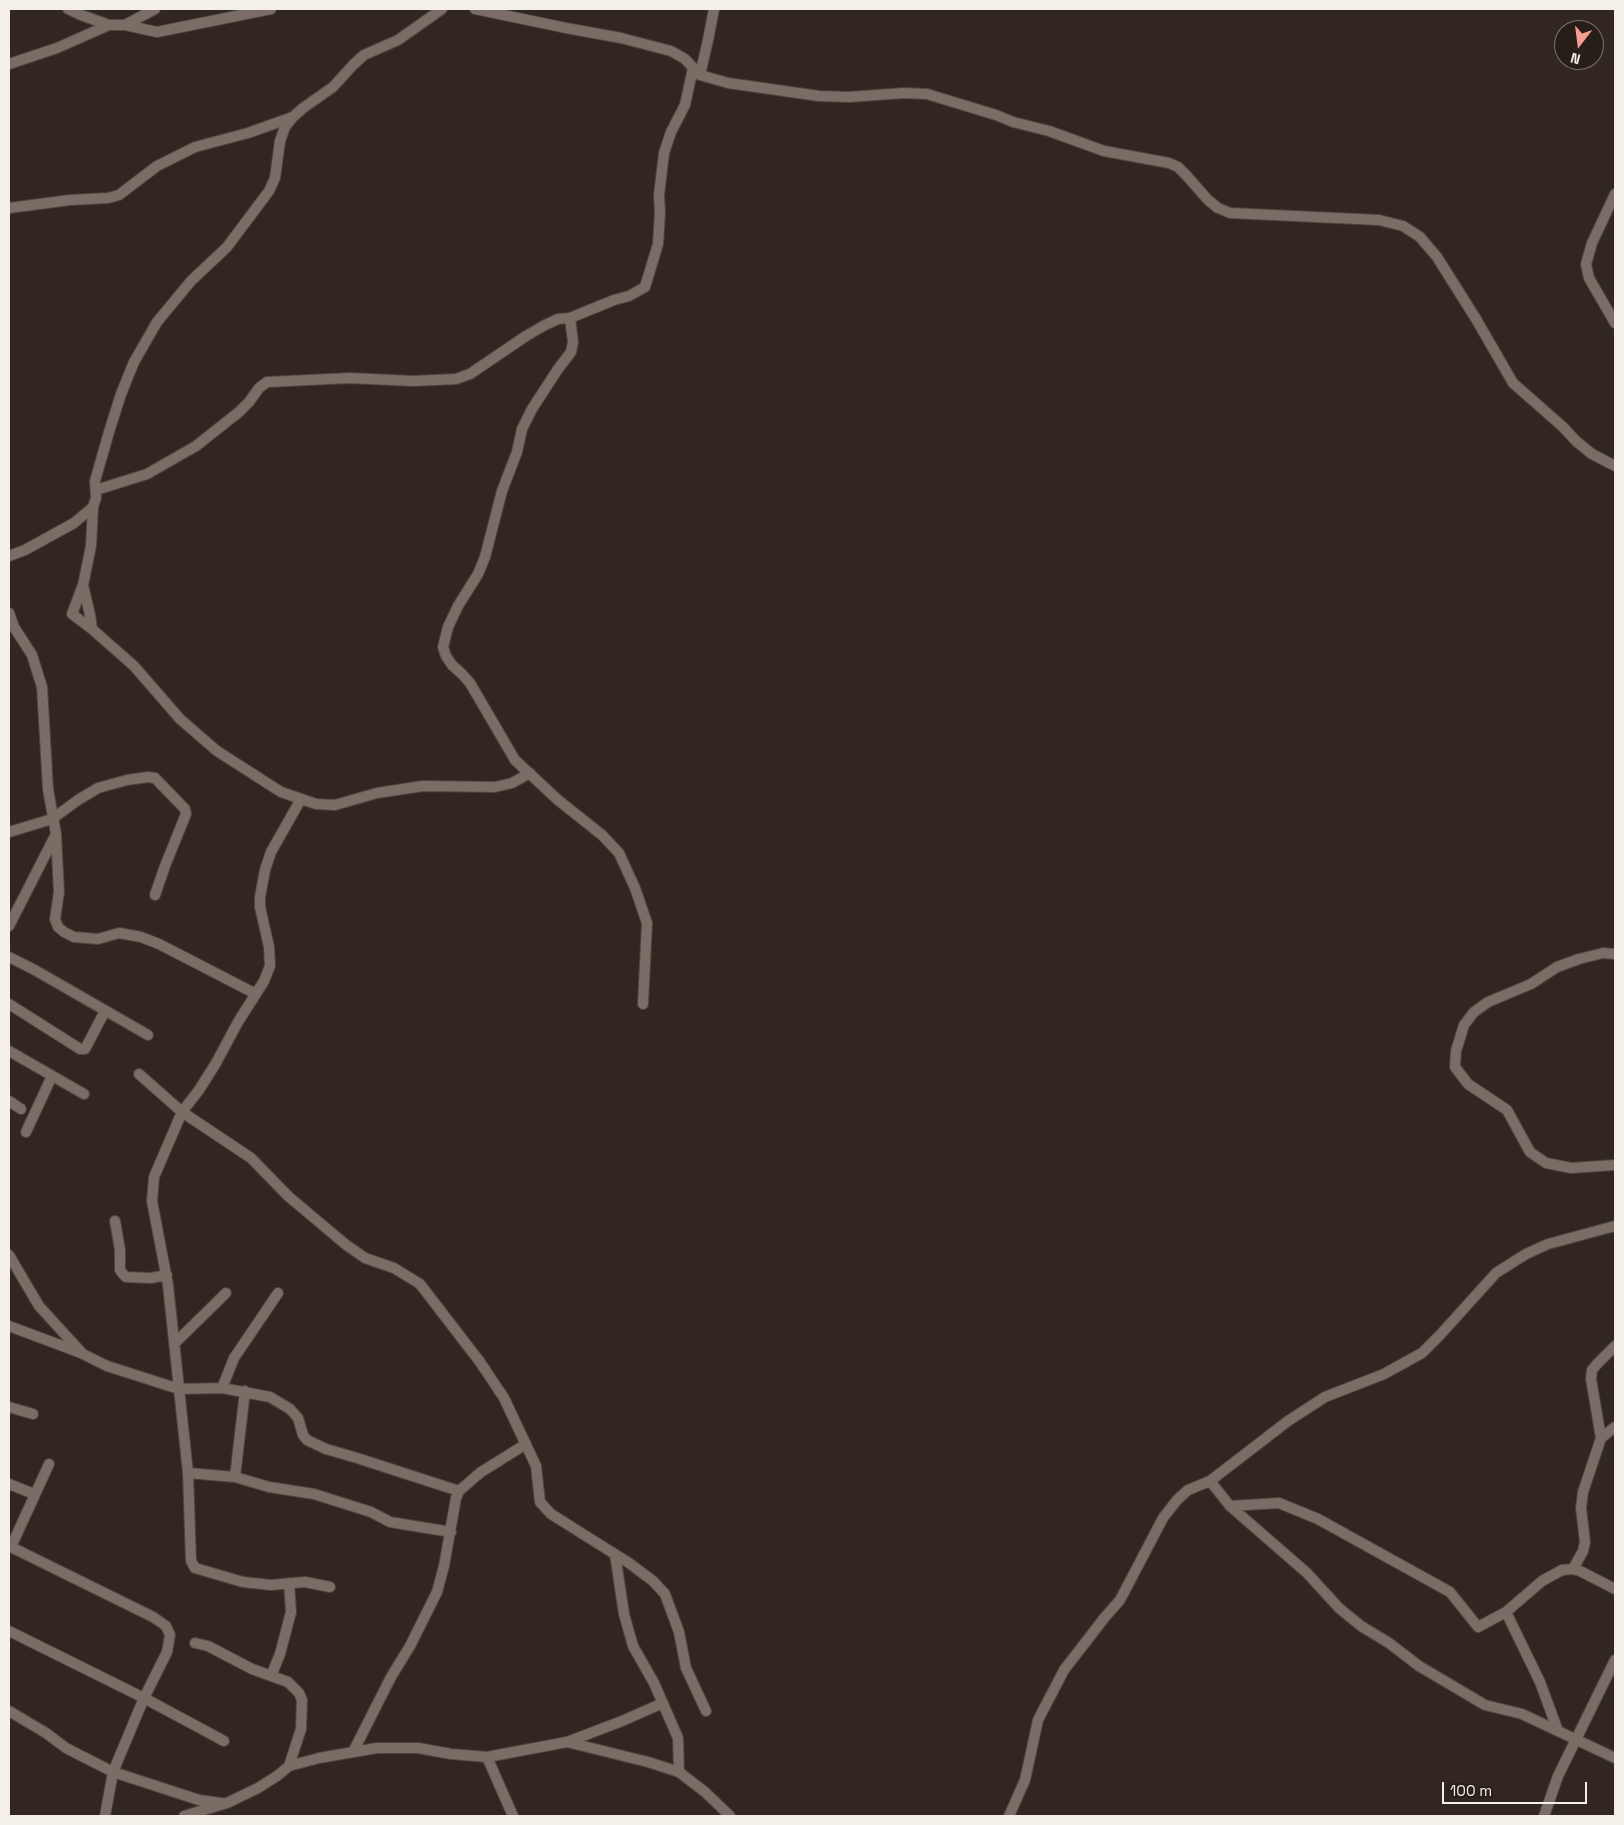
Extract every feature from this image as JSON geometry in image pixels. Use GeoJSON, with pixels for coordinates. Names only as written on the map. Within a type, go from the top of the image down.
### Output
{"type":"FeatureCollection","features":[{"type":"Feature","properties":{"kind":"street"},"geometry":{"type":"LineString","coordinates":[[68,9],[109,25],[125,25],[157,32],[271,9]]}},
{"type":"Feature","properties":{"kind":"street"},"geometry":{"type":"LineString","coordinates":[[125,25],[155,9]]}},
{"type":"Feature","properties":{"kind":"street"},"geometry":{"type":"LineString","coordinates":[[442,9],[398,40],[364,55],[352,65],[333,87],[293,117],[280,141],[275,178],[269,191],[227,247],[191,281],[157,322],[134,362],[111,424],[95,481],[96,498],[93,506],[91,546],[83,585],[72,614],[134,666],[180,719],[217,751],[281,792],[301,799],[316,804],[335,805],[377,793],[423,786],[495,787],[512,783],[530,774]]}},
{"type":"Feature","properties":{"kind":"street"},"geometry":{"type":"LineString","coordinates":[[475,9],[621,38],[671,51],[685,59],[696,71],[728,83],[819,96],[849,97],[904,93],[927,94],[988,112],[1013,122],[1049,131],[1104,151],[1168,163],[1178,167],[1208,200],[1218,208],[1230,213],[1379,220],[1403,226],[1420,237],[1437,257],[1513,383],[1563,427],[1577,442],[1592,454],[1615,466]]}},
{"type":"Feature","properties":{"kind":"street"},"geometry":{"type":"LineString","coordinates":[[96,490],[147,474],[196,446],[239,412],[259,388],[267,382],[342,379],[413,381],[456,379],[470,374],[526,336],[558,319],[570,318],[603,304],[629,296],[645,287],[658,244],[659,194],[664,153],[671,132],[685,104],[708,40],[714,9]]}},
{"type":"Feature","properties":{"kind":"street"},"geometry":{"type":"LineString","coordinates":[[9,64],[56,48],[109,25]]}},
{"type":"Feature","properties":{"kind":"street"},"geometry":{"type":"LineString","coordinates":[[9,208],[70,200],[108,198],[119,195],[157,166],[195,148],[248,133],[293,117]]}},
{"type":"Feature","properties":{"kind":"street"},"geometry":{"type":"LineString","coordinates":[[1615,194],[1592,243],[1586,264],[1589,278],[1615,323]]}},
{"type":"Feature","properties":{"kind":"street"},"geometry":{"type":"LineString","coordinates":[[570,318],[573,342],[571,352],[532,409],[522,429],[517,452],[502,491],[485,557],[478,574],[458,606],[448,627],[443,647],[452,665],[470,684],[516,760],[558,800],[602,834],[619,853],[635,888],[647,922],[643,1004]]}},
{"type":"Feature","properties":{"kind":"street"},"geometry":{"type":"LineString","coordinates":[[9,556],[25,550],[74,523],[93,506]]}},
{"type":"Feature","properties":{"kind":"street"},"geometry":{"type":"LineString","coordinates":[[83,585],[92,629]]}},
{"type":"Feature","properties":{"kind":"street"},"geometry":{"type":"LineString","coordinates":[[9,613],[14,627],[32,655],[42,687],[45,756],[52,819],[56,834],[59,892],[55,919],[58,927],[74,936],[98,939],[120,933],[141,937],[159,944],[256,994]]}},
{"type":"Feature","properties":{"kind":"street"},"geometry":{"type":"LineString","coordinates":[[9,832],[52,819],[83,796],[98,788],[127,780],[148,777],[156,778],[185,809],[186,814],[155,895]]}},
{"type":"Feature","properties":{"kind":"street"},"geometry":{"type":"LineString","coordinates":[[301,799],[271,852],[265,870],[260,907],[269,947],[270,966],[264,981],[238,1022],[216,1064],[182,1112],[154,1177],[152,1202],[167,1275],[188,1473],[191,1561],[195,1568],[243,1582],[271,1585],[305,1582],[330,1587]]}},
{"type":"Feature","properties":{"kind":"street"},"geometry":{"type":"LineString","coordinates":[[9,926],[56,834]]}},
{"type":"Feature","properties":{"kind":"street"},"geometry":{"type":"LineString","coordinates":[[1615,954],[1603,953],[1556,967],[1531,984],[1488,1002],[1474,1012],[1464,1025],[1456,1051],[1456,1067],[1468,1084],[1507,1110],[1530,1152],[1546,1163],[1571,1168],[1615,1165]]}},
{"type":"Feature","properties":{"kind":"street"},"geometry":{"type":"LineString","coordinates":[[9,957],[148,1035]]}},
{"type":"Feature","properties":{"kind":"street"},"geometry":{"type":"LineString","coordinates":[[9,1004],[80,1049],[85,1049],[105,1011]]}},
{"type":"Feature","properties":{"kind":"street"},"geometry":{"type":"LineString","coordinates":[[9,1051],[84,1094]]}},
{"type":"Feature","properties":{"kind":"street"},"geometry":{"type":"LineString","coordinates":[[139,1074],[182,1112],[251,1158],[288,1196],[345,1244],[365,1258],[394,1268],[420,1284],[480,1362],[504,1398],[536,1466],[540,1502],[551,1514],[629,1563],[665,1594],[678,1632],[686,1668],[706,1711]]}},
{"type":"Feature","properties":{"kind":"street"},"geometry":{"type":"LineString","coordinates":[[26,1132],[52,1076]]}},
{"type":"Feature","properties":{"kind":"street"},"geometry":{"type":"LineString","coordinates":[[9,1101],[21,1109]]}},
{"type":"Feature","properties":{"kind":"street"},"geometry":{"type":"LineString","coordinates":[[115,1221],[120,1250],[120,1270],[123,1274],[126,1277],[151,1278],[167,1275]]}},
{"type":"Feature","properties":{"kind":"street"},"geometry":{"type":"LineString","coordinates":[[1009,1816],[1025,1780],[1038,1720],[1064,1670],[1120,1600],[1163,1518],[1177,1500],[1188,1490],[1210,1480],[1288,1421],[1325,1397],[1384,1374],[1422,1353],[1496,1273],[1526,1254],[1548,1244],[1615,1226]]}},
{"type":"Feature","properties":{"kind":"street"},"geometry":{"type":"LineString","coordinates":[[9,1255],[39,1306],[81,1353]]}},
{"type":"Feature","properties":{"kind":"street"},"geometry":{"type":"LineString","coordinates":[[222,1388],[234,1358],[278,1292]]}},
{"type":"Feature","properties":{"kind":"street"},"geometry":{"type":"LineString","coordinates":[[174,1344],[226,1293]]}},
{"type":"Feature","properties":{"kind":"street"},"geometry":{"type":"LineString","coordinates":[[9,1326],[81,1353],[107,1366],[179,1389],[222,1388],[270,1397],[290,1409],[298,1418],[302,1435],[307,1440],[326,1449],[459,1491]]}},
{"type":"Feature","properties":{"kind":"street"},"geometry":{"type":"LineString","coordinates":[[1573,1569],[1583,1551],[1582,1500],[1601,1438],[1591,1379],[1592,1370],[1615,1346]]}},
{"type":"Feature","properties":{"kind":"street"},"geometry":{"type":"LineString","coordinates":[[235,1477],[245,1391]]}},
{"type":"Feature","properties":{"kind":"street"},"geometry":{"type":"LineString","coordinates":[[9,1407],[33,1414]]}},
{"type":"Feature","properties":{"kind":"street"},"geometry":{"type":"LineString","coordinates":[[1601,1438],[1615,1426]]}},
{"type":"Feature","properties":{"kind":"street"},"geometry":{"type":"LineString","coordinates":[[353,1752],[391,1676],[410,1646],[436,1592],[444,1566],[456,1498],[459,1491],[481,1472],[526,1444]]}},
{"type":"Feature","properties":{"kind":"street"},"geometry":{"type":"LineString","coordinates":[[49,1464],[10,1547],[138,1609],[166,1626],[170,1635],[167,1652],[144,1698],[113,1772],[105,1816]]}},
{"type":"Feature","properties":{"kind":"street"},"geometry":{"type":"LineString","coordinates":[[188,1473],[235,1477],[269,1487],[314,1494],[371,1512],[390,1522],[451,1532]]}},
{"type":"Feature","properties":{"kind":"street"},"geometry":{"type":"LineString","coordinates":[[1210,1480],[1230,1506],[1307,1573],[1351,1618],[1419,1666],[1485,1705],[1522,1714],[1615,1758]]}},
{"type":"Feature","properties":{"kind":"street"},"geometry":{"type":"LineString","coordinates":[[9,1484],[34,1494]]}},
{"type":"Feature","properties":{"kind":"street"},"geometry":{"type":"LineString","coordinates":[[1230,1506],[1279,1503],[1318,1519],[1450,1592],[1478,1627],[1506,1612],[1542,1581],[1562,1570],[1573,1569],[1615,1589]]}},
{"type":"Feature","properties":{"kind":"street"},"geometry":{"type":"LineString","coordinates":[[614,1554],[624,1614],[633,1646],[663,1703],[678,1738],[679,1772]]}},
{"type":"Feature","properties":{"kind":"street"},"geometry":{"type":"LineString","coordinates":[[271,1676],[280,1654],[292,1612],[289,1583]]}},
{"type":"Feature","properties":{"kind":"street"},"geometry":{"type":"LineString","coordinates":[[1506,1612],[1540,1682],[1558,1731]]}},
{"type":"Feature","properties":{"kind":"street"},"geometry":{"type":"LineString","coordinates":[[9,1631],[144,1698],[224,1741]]}},
{"type":"Feature","properties":{"kind":"street"},"geometry":{"type":"LineString","coordinates":[[195,1643],[208,1646],[252,1669],[288,1682],[299,1693],[302,1700],[301,1729],[288,1766]]}},
{"type":"Feature","properties":{"kind":"street"},"geometry":{"type":"LineString","coordinates":[[1544,1816],[1558,1776],[1615,1660]]}},
{"type":"Feature","properties":{"kind":"street"},"geometry":{"type":"LineString","coordinates":[[184,1816],[202,1813],[227,1803],[258,1788],[277,1776],[288,1766],[319,1758],[377,1748],[418,1748],[451,1754],[487,1757],[567,1742],[663,1703]]}},
{"type":"Feature","properties":{"kind":"street"},"geometry":{"type":"LineString","coordinates":[[9,1711],[46,1733],[66,1748],[113,1772],[199,1800],[227,1803]]}},
{"type":"Feature","properties":{"kind":"street"},"geometry":{"type":"LineString","coordinates":[[567,1742],[648,1762],[679,1772],[705,1792],[730,1816]]}},
{"type":"Feature","properties":{"kind":"street"},"geometry":{"type":"LineString","coordinates":[[487,1757],[513,1816]]}}]}
